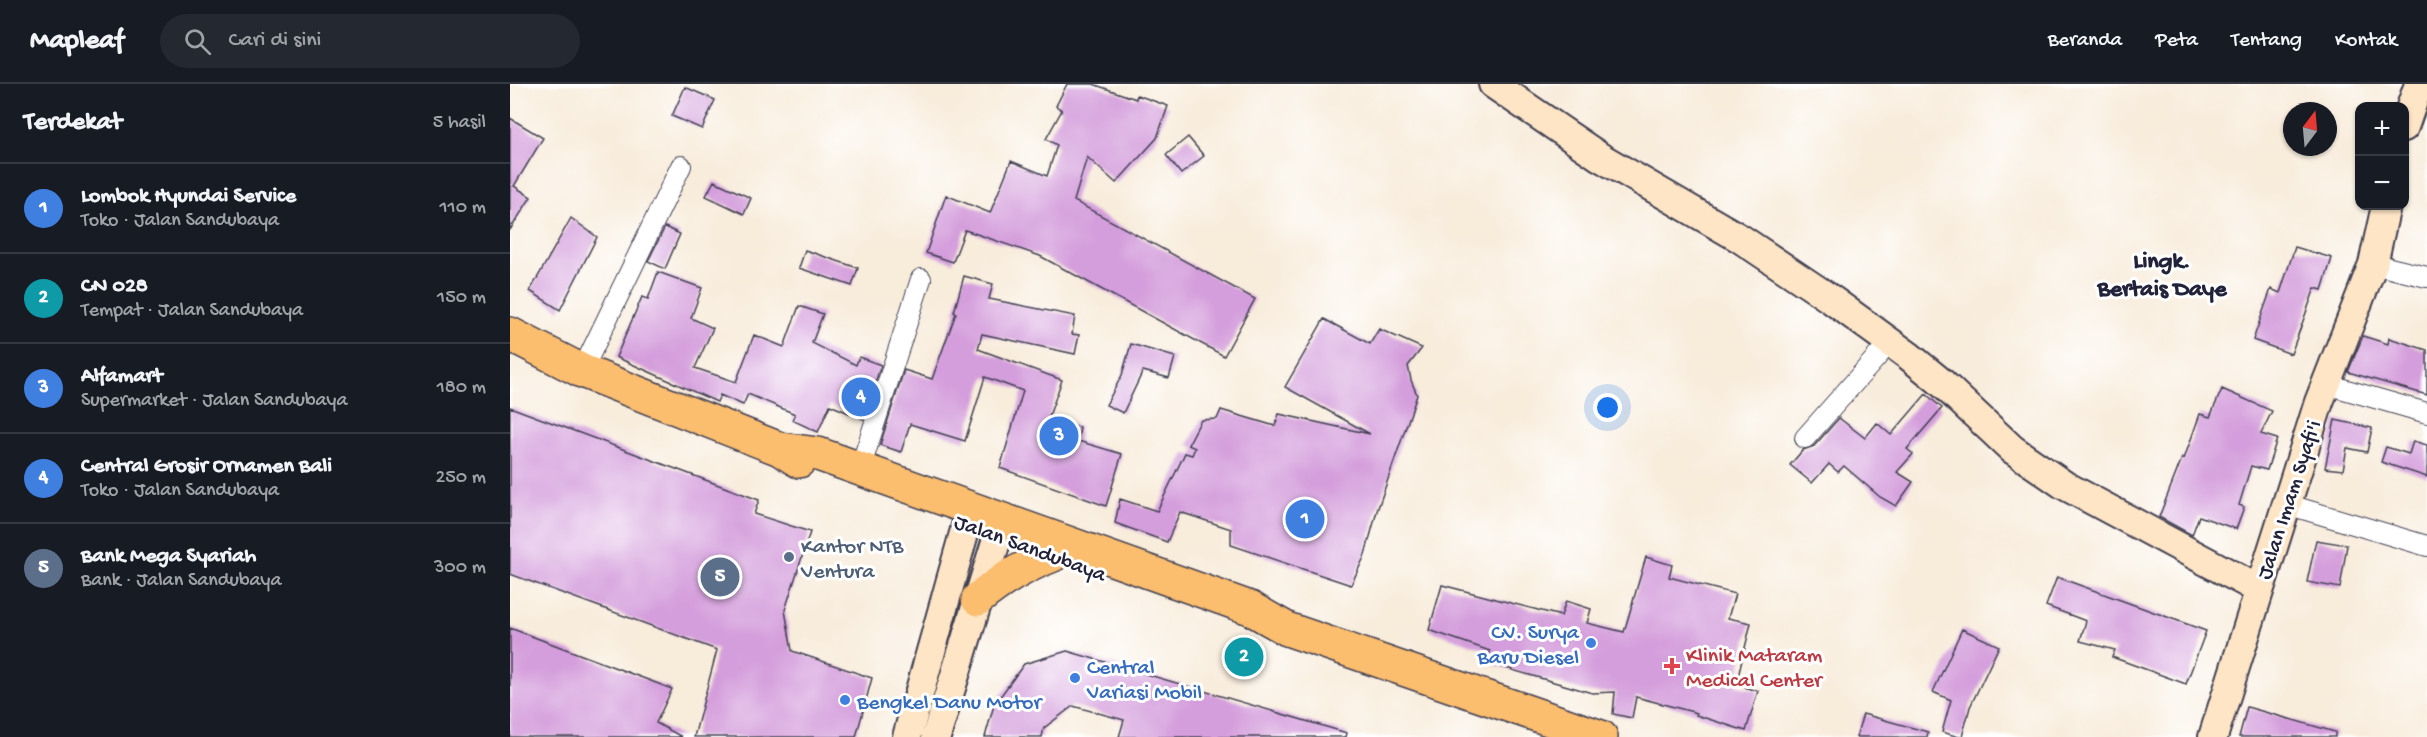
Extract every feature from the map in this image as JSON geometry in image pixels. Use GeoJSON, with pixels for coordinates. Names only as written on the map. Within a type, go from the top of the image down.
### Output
{"type":"FeatureCollection","features":[{"type":"Feature","properties":{"kind":"highway","name":"Jalan Sandubaya"},"geometry":{"type":"LineString","coordinates":[[510,334],[582,371],[780,449],[813,469],[968,516],[1250,608],[1287,628],[1601,737]]}},
{"type":"Feature","properties":{"kind":"highway","name":"Jalan Sandubaya"},"geometry":{"type":"LineString","coordinates":[[780,449],[818,454],[860,469],[968,516]]}},
{"type":"Feature","properties":{"kind":"highway","name":"Jalan Sandubaya"},"geometry":{"type":"LineString","coordinates":[[1000,527],[1053,555],[1246,623],[1287,628]]}},
{"type":"Feature","properties":{"kind":"highway"},"geometry":{"type":"LineString","coordinates":[[978,599],[1000,580],[1026,565],[1053,555]]}},
{"type":"Feature","properties":{"kind":"street"},"geometry":{"type":"LineString","coordinates":[[1493,84],[1600,157],[1741,239],[1832,300],[1942,383],[2012,449],[2064,485],[2258,589]]}},
{"type":"Feature","properties":{"kind":"street"},"geometry":{"type":"LineString","coordinates":[[2409,113],[2419,84]]}},
{"type":"Feature","properties":{"kind":"street"},"geometry":{"type":"LineString","coordinates":[[582,371],[681,166]]}},
{"type":"Feature","properties":{"kind":"street","name":"Jalan Imam Syafi'i"},"geometry":{"type":"LineString","coordinates":[[2213,737],[2258,589],[2326,384],[2373,264],[2385,210]]}},
{"type":"Feature","properties":{"kind":"street"},"geometry":{"type":"LineString","coordinates":[[2373,264],[2427,277]]}},
{"type":"Feature","properties":{"kind":"street"},"geometry":{"type":"LineString","coordinates":[[860,469],[921,279]]}},
{"type":"Feature","properties":{"kind":"street"},"geometry":{"type":"LineString","coordinates":[[1805,438],[1890,342]]}},
{"type":"Feature","properties":{"kind":"street"},"geometry":{"type":"LineString","coordinates":[[2326,384],[2427,413]]}},
{"type":"Feature","properties":{"kind":"street"},"geometry":{"type":"LineString","coordinates":[[2286,504],[2427,546]]}},
{"type":"Feature","properties":{"kind":"street"},"geometry":{"type":"LineString","coordinates":[[907,737],[968,516]]}},
{"type":"Feature","properties":{"kind":"street"},"geometry":{"type":"LineString","coordinates":[[936,737],[1000,527]]}},
{"type":"Feature","properties":{"kind":"building"},"geometry":{"type":"Polygon","coordinates":[[[1067,84],[1093,84],[1136,99],[1137,95],[1168,106],[1157,138],[1116,183],[1087,157],[1074,201],[1255,299],[1224,356],[1040,256],[965,230],[953,262],[926,253],[946,195],[990,213],[1011,161],[1047,176],[1057,145],[1046,139],[1062,110],[1056,106],[1067,84]]]}},
{"type":"Feature","properties":{"kind":"building"},"geometry":{"type":"Polygon","coordinates":[[[685,87],[715,100],[702,129],[672,116],[685,87]]]}},
{"type":"Feature","properties":{"kind":"building"},"geometry":{"type":"Polygon","coordinates":[[[510,118],[543,138],[514,186],[531,197],[510,230],[510,118]]]}},
{"type":"Feature","properties":{"kind":"building"},"geometry":{"type":"Polygon","coordinates":[[[1188,137],[1204,156],[1181,174],[1166,155],[1188,137]]]}},
{"type":"Feature","properties":{"kind":"building"},"geometry":{"type":"Polygon","coordinates":[[[714,181],[751,198],[744,214],[706,196],[714,181]]]}},
{"type":"Feature","properties":{"kind":"building"},"geometry":{"type":"Polygon","coordinates":[[[571,218],[597,237],[560,310],[530,291],[571,218]]]}},
{"type":"Feature","properties":{"kind":"building"},"geometry":{"type":"Polygon","coordinates":[[[665,227],[680,234],[665,269],[648,261],[665,227]]]}},
{"type":"Feature","properties":{"kind":"building"},"geometry":{"type":"Polygon","coordinates":[[[2295,247],[2332,258],[2322,290],[2315,288],[2291,354],[2253,340],[2271,289],[2280,293],[2295,247]]]}},
{"type":"Feature","properties":{"kind":"building"},"geometry":{"type":"Polygon","coordinates":[[[805,250],[858,268],[852,286],[799,268],[805,250]]]}},
{"type":"Feature","properties":{"kind":"building"},"geometry":{"type":"Polygon","coordinates":[[[658,272],[702,288],[691,318],[713,328],[695,368],[736,382],[754,335],[784,347],[799,306],[823,314],[812,343],[856,365],[859,357],[881,365],[863,419],[830,405],[818,432],[792,420],[795,414],[748,394],[743,405],[720,395],[717,402],[616,357],[642,297],[648,299],[658,272]]]}},
{"type":"Feature","properties":{"kind":"building"},"geometry":{"type":"Polygon","coordinates":[[[964,276],[993,284],[989,299],[1075,316],[1072,334],[1079,335],[1075,354],[982,334],[978,349],[1062,380],[1048,419],[1080,427],[1078,441],[1122,454],[1106,506],[1000,468],[1023,391],[985,377],[965,441],[910,424],[901,452],[880,445],[904,370],[932,379],[956,313],[954,312],[964,276]]]}},
{"type":"Feature","properties":{"kind":"building"},"geometry":{"type":"Polygon","coordinates":[[[1324,319],[1370,344],[1379,329],[1422,348],[1408,366],[1417,395],[1377,511],[1365,555],[1351,585],[1231,545],[1231,529],[1180,512],[1167,542],[1115,523],[1120,499],[1157,511],[1185,453],[1192,455],[1195,448],[1188,445],[1201,420],[1217,419],[1221,410],[1275,426],[1279,414],[1370,434],[1285,387],[1324,319]]]}},
{"type":"Feature","properties":{"kind":"building"},"geometry":{"type":"Polygon","coordinates":[[[2363,336],[2388,344],[2389,338],[2427,350],[2427,395],[2348,372],[2363,336]]]}},
{"type":"Feature","properties":{"kind":"building"},"geometry":{"type":"Polygon","coordinates":[[[1131,344],[1175,357],[1169,378],[1143,371],[1123,413],[1106,405],[1122,375],[1131,344]]]}},
{"type":"Feature","properties":{"kind":"building"},"geometry":{"type":"Polygon","coordinates":[[[2222,389],[2272,411],[2261,434],[2277,439],[2267,470],[2251,466],[2239,505],[2244,507],[2236,529],[2199,516],[2192,535],[2159,517],[2200,414],[2210,417],[2222,389]]]}},
{"type":"Feature","properties":{"kind":"building"},"geometry":{"type":"Polygon","coordinates":[[[1926,394],[1942,408],[1907,449],[1913,454],[1897,472],[1913,482],[1896,506],[1880,497],[1844,466],[1838,472],[1829,464],[1812,483],[1790,465],[1803,450],[1814,446],[1839,418],[1865,438],[1877,423],[1891,435],[1926,394]]]}},
{"type":"Feature","properties":{"kind":"building"},"geometry":{"type":"Polygon","coordinates":[[[510,407],[759,500],[754,514],[810,532],[785,610],[792,651],[872,678],[856,737],[694,737],[717,650],[510,574],[510,407]]]}},
{"type":"Feature","properties":{"kind":"building"},"geometry":{"type":"Polygon","coordinates":[[[2335,420],[2372,428],[2367,452],[2347,448],[2343,470],[2325,468],[2335,420]]]}},
{"type":"Feature","properties":{"kind":"building"},"geometry":{"type":"Polygon","coordinates":[[[2413,441],[2427,445],[2427,477],[2381,462],[2386,447],[2409,454],[2413,441]]]}},
{"type":"Feature","properties":{"kind":"building"},"geometry":{"type":"Polygon","coordinates":[[[2316,540],[2347,545],[2340,588],[2307,582],[2316,540]]]}},
{"type":"Feature","properties":{"kind":"building"},"geometry":{"type":"Polygon","coordinates":[[[1646,557],[1672,565],[1669,577],[1735,594],[1728,618],[1751,623],[1736,685],[1758,691],[1746,731],[1696,715],[1697,713],[1636,697],[1632,718],[1613,714],[1615,692],[1592,693],[1488,663],[1490,651],[1429,630],[1442,585],[1561,616],[1566,601],[1591,609],[1587,623],[1624,632],[1646,557]]]}},
{"type":"Feature","properties":{"kind":"building"},"geometry":{"type":"Polygon","coordinates":[[[2057,577],[2206,631],[2186,684],[2112,657],[2115,650],[2080,641],[2086,621],[2046,606],[2057,577]]]}},
{"type":"Feature","properties":{"kind":"building"},"geometry":{"type":"Polygon","coordinates":[[[510,628],[672,689],[656,723],[682,737],[510,737],[510,628]]]}},
{"type":"Feature","properties":{"kind":"building"},"geometry":{"type":"Polygon","coordinates":[[[1962,629],[1999,646],[1970,707],[1962,737],[1959,737],[1942,732],[1951,700],[1933,692],[1962,629]]]}},
{"type":"Feature","properties":{"kind":"building"},"geometry":{"type":"Polygon","coordinates":[[[1067,651],[1347,733],[1346,737],[1119,737],[1124,720],[1073,706],[1044,728],[1042,737],[985,737],[994,705],[1024,664],[1067,651]]]}},
{"type":"Feature","properties":{"kind":"building"},"geometry":{"type":"Polygon","coordinates":[[[2247,707],[2335,732],[2335,737],[2239,737],[2247,707]]]}},
{"type":"Feature","properties":{"kind":"building"},"geometry":{"type":"Polygon","coordinates":[[[1863,714],[1928,732],[1927,737],[1856,737],[1863,714]]]}},
{"type":"Feature","properties":{"kind":"place","name":"Central Grosir Ornamen Bali"},"geometry":{"type":"Point","coordinates":[861,397]}},
{"type":"Feature","properties":{"kind":"place","name":"Alfamart"},"geometry":{"type":"Point","coordinates":[1059,436]}},
{"type":"Feature","properties":{"kind":"place","name":"Lombok Hyundai Service"},"geometry":{"type":"Point","coordinates":[1305,519]}},
{"type":"Feature","properties":{"kind":"place","name":"Kantor NTB Ventura"},"geometry":{"type":"Point","coordinates":[789,557]}},
{"type":"Feature","properties":{"kind":"place","name":"Bank Mega Syariah"},"geometry":{"type":"Point","coordinates":[720,577]}},
{"type":"Feature","properties":{"kind":"place","name":"CV. Surya Baru Diesel"},"geometry":{"type":"Point","coordinates":[1591,643]}},
{"type":"Feature","properties":{"kind":"place","name":"CN 028"},"geometry":{"type":"Point","coordinates":[1244,657]}},
{"type":"Feature","properties":{"kind":"place","name":"Klinik Mataram Medical Center"},"geometry":{"type":"Point","coordinates":[1672,666]}},
{"type":"Feature","properties":{"kind":"place","name":"Central Variasi Mobil"},"geometry":{"type":"Point","coordinates":[1075,678]}},
{"type":"Feature","properties":{"kind":"place","name":"Bengkel Danu Motor"},"geometry":{"type":"Point","coordinates":[845,700]}},
{"type":"Feature","properties":{"kind":"district","name":"Lingk. Bertais Daye"},"geometry":{"type":"Point","coordinates":[2162,273]}}]}
